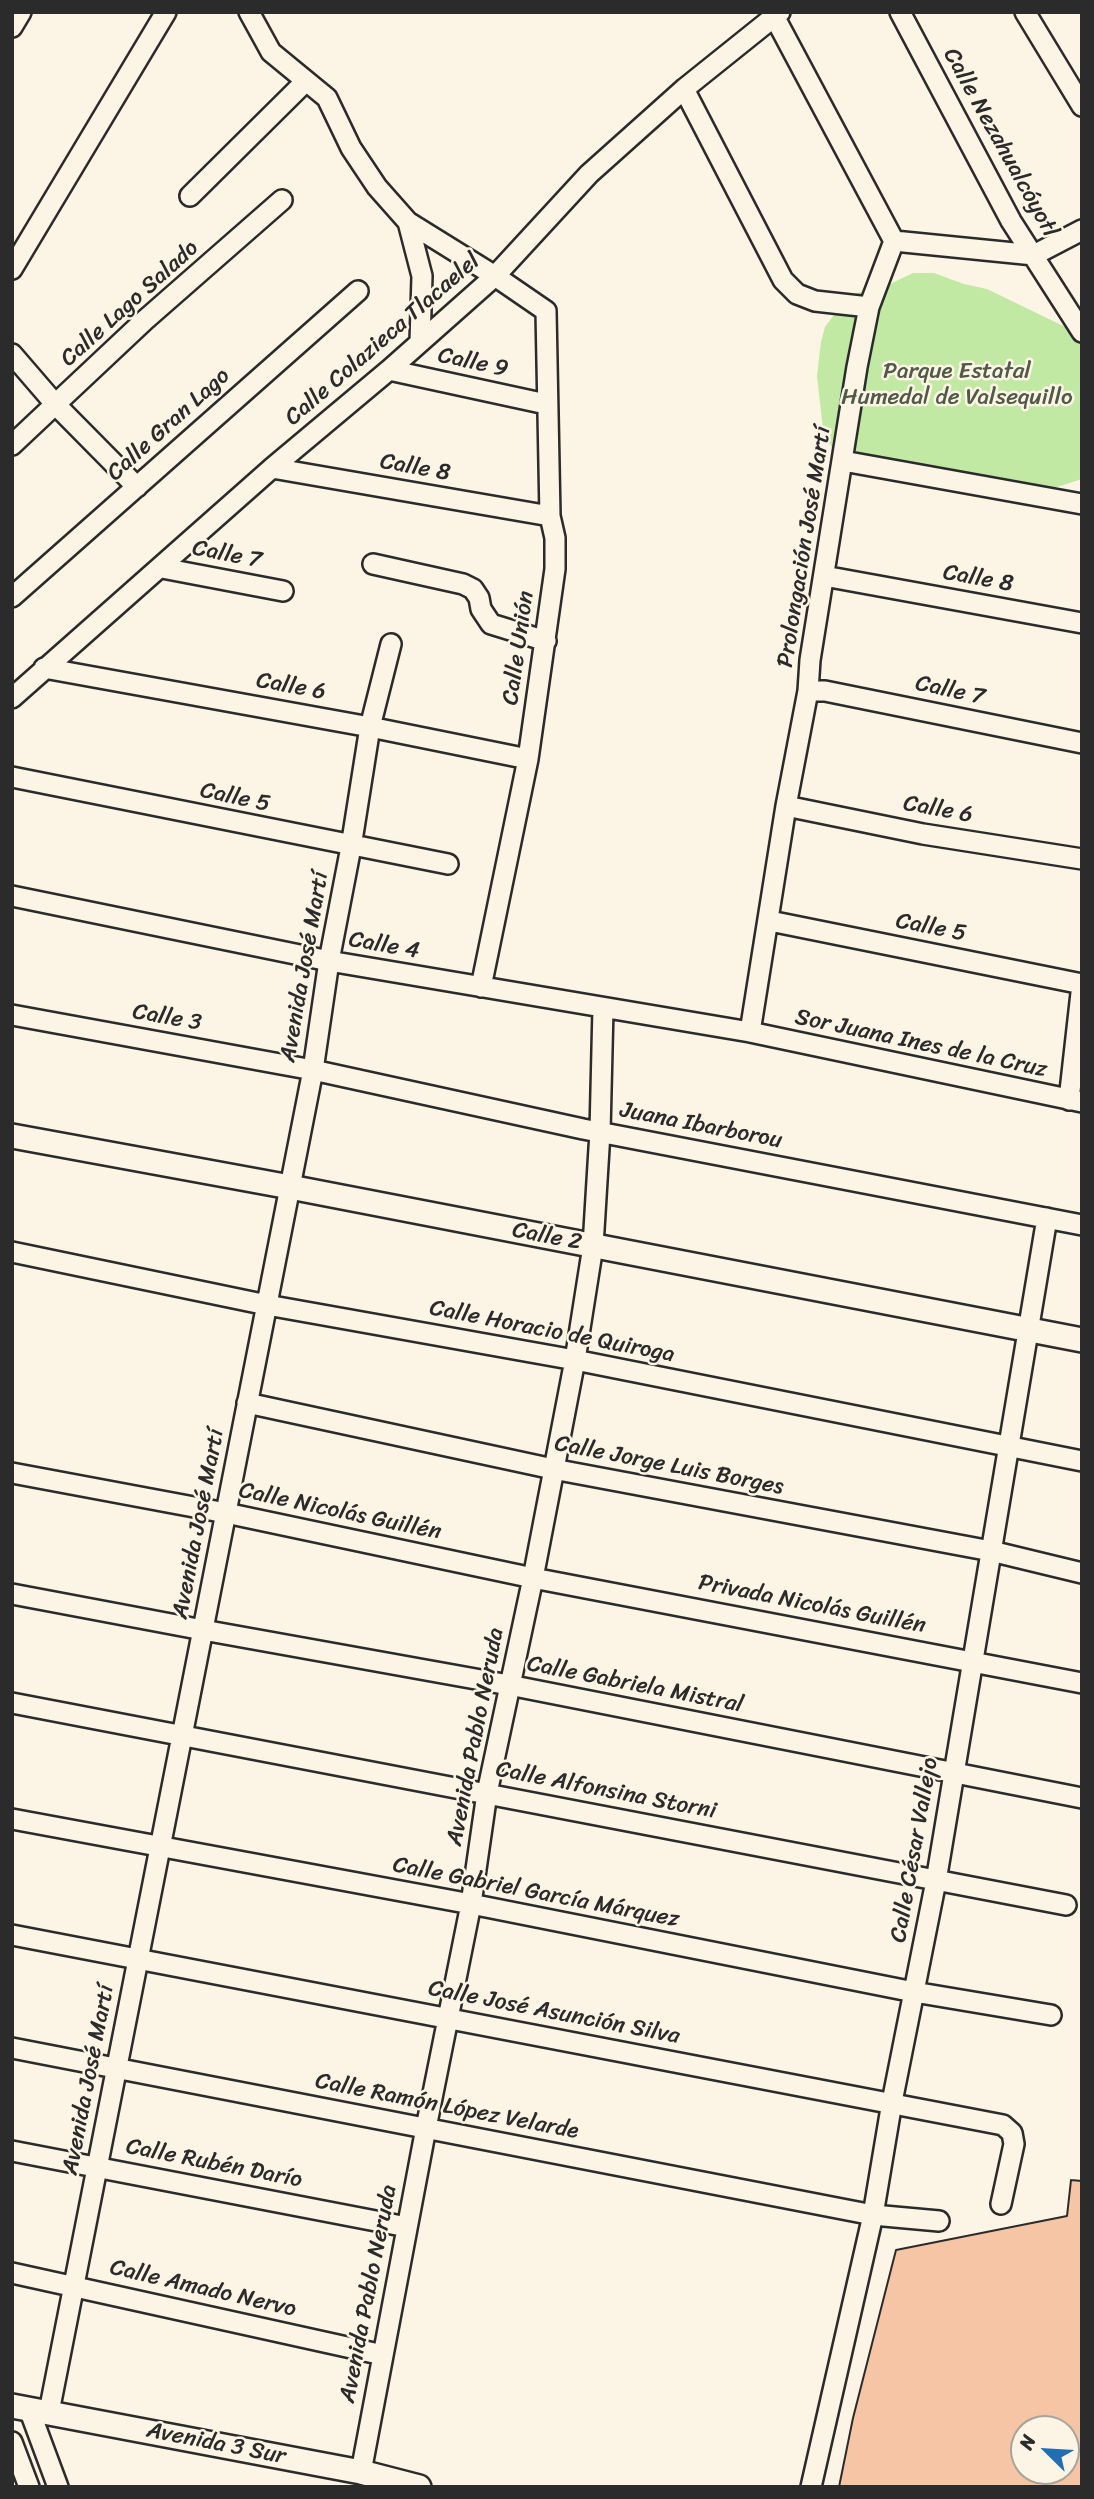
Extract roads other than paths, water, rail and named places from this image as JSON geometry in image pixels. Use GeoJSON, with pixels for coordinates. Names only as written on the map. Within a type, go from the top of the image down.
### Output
{"type":"FeatureCollection","features":[{"type":"Feature","properties":{"kind":"street"},"geometry":{"type":"LineString","coordinates":[[12,27],[21,12]]}},
{"type":"Feature","properties":{"kind":"street"},"geometry":{"type":"LineString","coordinates":[[12,269],[166,12]]}},
{"type":"Feature","properties":{"kind":"street"},"geometry":{"type":"LineString","coordinates":[[249,12],[271,52],[327,97],[351,148],[377,187],[408,222],[495,276]]}},
{"type":"Feature","properties":{"kind":"street","name":"Calle Nezahualcóyotl"},"geometry":{"type":"LineString","coordinates":[[900,12],[1011,221],[1082,332]]}},
{"type":"Feature","properties":{"kind":"street"},"geometry":{"type":"LineString","coordinates":[[1025,12],[1082,106]]}},
{"type":"Feature","properties":{"kind":"street"},"geometry":{"type":"LineString","coordinates":[[777,14],[894,241],[1034,255],[1082,230]]}},
{"type":"Feature","properties":{"kind":"street","name":"Calle Colazieca Tlacaelel"},"geometry":{"type":"LineString","coordinates":[[12,698],[272,468],[495,276],[589,174],[684,89],[777,14]]}},
{"type":"Feature","properties":{"kind":"street"},"geometry":{"type":"LineString","coordinates":[[190,196],[306,81]]}},
{"type":"Feature","properties":{"kind":"street"},"geometry":{"type":"LineString","coordinates":[[684,89],[783,280],[797,294],[815,301],[869,307]]}},
{"type":"Feature","properties":{"kind":"street","name":"Calle Lago Salado"},"geometry":{"type":"LineString","coordinates":[[12,445],[145,320],[282,200]]}},
{"type":"Feature","properties":{"kind":"street"},"geometry":{"type":"LineString","coordinates":[[408,222],[422,276],[420,342]]}},
{"type":"Feature","properties":{"kind":"street","name":"Prolongación José Martí"},"geometry":{"type":"LineString","coordinates":[[750,1032],[770,921],[786,806],[808,691],[810,660],[857,367],[869,307],[894,241]]}},
{"type":"Feature","properties":{"kind":"street","name":"Calle Unión"},"geometry":{"type":"LineString","coordinates":[[481,987],[528,758],[555,569],[555,538],[550,516],[546,404],[546,311],[495,276]]}},
{"type":"Feature","properties":{"kind":"street","name":"Calle Gran Lago"},"geometry":{"type":"LineString","coordinates":[[12,597],[358,290]]}},
{"type":"Feature","properties":{"kind":"street"},"geometry":{"type":"LineString","coordinates":[[12,354],[56,405],[137,487]]}},
{"type":"Feature","properties":{"kind":"street","name":"Calle 9"},"geometry":{"type":"LineString","coordinates":[[389,370],[546,404]]}},
{"type":"Feature","properties":{"kind":"street"},"geometry":{"type":"LineString","coordinates":[[843,461],[1082,503]]}},
{"type":"Feature","properties":{"kind":"street","name":"Calle 8"},"geometry":{"type":"LineString","coordinates":[[272,468],[550,516]]}},
{"type":"Feature","properties":{"kind":"street"},"geometry":{"type":"LineString","coordinates":[[373,564],[463,584],[473,589],[491,624],[546,641]]}},
{"type":"Feature","properties":{"kind":"street","name":"Calle 7"},"geometry":{"type":"LineString","coordinates":[[162,568],[283,590]]}},
{"type":"Feature","properties":{"kind":"street","name":"Calle 8"},"geometry":{"type":"LineString","coordinates":[[824,576],[1082,623]]}},
{"type":"Feature","properties":{"kind":"street","name":"Avenida José Martí"},"geometry":{"type":"LineString","coordinates":[[30,2409],[74,2285],[313,1070],[370,727],[391,644]]}},
{"type":"Feature","properties":{"kind":"street","name":"Calle 6"},"geometry":{"type":"LineString","coordinates":[[44,668],[528,758]]}},
{"type":"Feature","properties":{"kind":"street","name":"Calle 7"},"geometry":{"type":"LineString","coordinates":[[808,691],[825,691],[1082,744]]}},
{"type":"Feature","properties":{"kind":"street","name":"Calle 5"},"geometry":{"type":"LineString","coordinates":[[12,777],[351,847],[448,864]]}},
{"type":"Feature","properties":{"kind":"street","name":"Calle 6"},"geometry":{"type":"LineString","coordinates":[[786,806],[923,834],[1082,859]]}},
{"type":"Feature","properties":{"kind":"street","name":"Calle 4"},"geometry":{"type":"LineString","coordinates":[[12,896],[329,961],[750,1032]]}},
{"type":"Feature","properties":{"kind":"street","name":"Calle 5"},"geometry":{"type":"LineString","coordinates":[[770,921],[1082,984]]}},
{"type":"Feature","properties":{"kind":"street"},"geometry":{"type":"LineString","coordinates":[[1075,1101],[1082,984]]}},
{"type":"Feature","properties":{"kind":"street","name":"Avenida Pablo Neruda"},"geometry":{"type":"LineString","coordinates":[[361,2472],[471,1904],[487,1793],[533,1578],[575,1360],[593,1246],[600,1132],[603,1008]]}},
{"type":"Feature","properties":{"kind":"street","name":"Calle 3"},"geometry":{"type":"LineString","coordinates":[[12,1015],[313,1070]]}},
{"type":"Feature","properties":{"kind":"street","name":"Sor Juana Ines de la Cruz"},"geometry":{"type":"LineString","coordinates":[[750,1032],[1075,1101]]}},
{"type":"Feature","properties":{"kind":"street","name":"Juana Ibarborou"},"geometry":{"type":"LineString","coordinates":[[313,1070],[600,1132],[1082,1225]]}},
{"type":"Feature","properties":{"kind":"street","name":"Calle 2"},"geometry":{"type":"LineString","coordinates":[[12,1136],[1082,1340]]}},
{"type":"Feature","properties":{"kind":"street","name":"Calle César Vallejo"},"geometry":{"type":"LineString","coordinates":[[811,2487],[873,2215],[892,2102],[936,1881],[1046,1218]]}},
{"type":"Feature","properties":{"kind":"street","name":"Calle Horacio de Quiroga"},"geometry":{"type":"LineString","coordinates":[[12,1252],[267,1305],[575,1360],[1082,1461]]}},
{"type":"Feature","properties":{"kind":"street","name":"Calle Jorge Luis Borges"},"geometry":{"type":"LineString","coordinates":[[247,1403],[553,1469],[991,1551],[1082,1573]]}},
{"type":"Feature","properties":{"kind":"street","name":"Calle Nicolás Guillén"},"geometry":{"type":"LineString","coordinates":[[12,1473],[226,1513],[533,1578]]}},
{"type":"Feature","properties":{"kind":"street","name":"Privada Nicolás Guillén"},"geometry":{"type":"LineString","coordinates":[[533,1578],[1082,1684]]}},
{"type":"Feature","properties":{"kind":"street","name":"Calle Gabriela Mistral"},"geometry":{"type":"LineString","coordinates":[[12,1594],[509,1685],[1082,1798]]}},
{"type":"Feature","properties":{"kind":"street","name":"Calle Alfonsina Storni"},"geometry":{"type":"LineString","coordinates":[[12,1703],[1066,1905]]}},
{"type":"Feature","properties":{"kind":"street","name":"Calle Gabriel García Márquez"},"geometry":{"type":"LineString","coordinates":[[12,1819],[471,1904],[914,1992],[1051,2015]]}},
{"type":"Feature","properties":{"kind":"street","name":"Calle José Asunción Silva"},"geometry":{"type":"LineString","coordinates":[[12,1935],[1003,2125],[1012,2133],[1014,2144],[1001,2204]]}},
{"type":"Feature","properties":{"kind":"street","name":"Calle Ramón López Velarde"},"geometry":{"type":"LineString","coordinates":[[12,2048],[873,2215]]}},
{"type":"Feature","properties":{"kind":"street","name":"Calle Rubén Darío"},"geometry":{"type":"LineString","coordinates":[[12,2151],[407,2227]]}},
{"type":"Feature","properties":{"kind":"street"},"geometry":{"type":"LineString","coordinates":[[873,2215],[939,2221]]}},
{"type":"Feature","properties":{"kind":"street","name":"Calle Amado Nervo"},"geometry":{"type":"LineString","coordinates":[[12,2273],[383,2355]]}},
{"type":"Feature","properties":{"kind":"street"},"geometry":{"type":"LineString","coordinates":[[30,2409],[58,2487]]}},
{"type":"Feature","properties":{"kind":"street","name":"Avenida 3 Sur"},"geometry":{"type":"LineString","coordinates":[[30,2409],[361,2472],[419,2487]]}},
{"type":"Feature","properties":{"kind":"street"},"geometry":{"type":"LineString","coordinates":[[12,2442],[29,2487]]}},
{"type":"Feature","properties":{"kind":"park label","name":"Parque Estatal Humedal de Valsequillo"},"geometry":{"type":"Point","coordinates":[957,385]}}]}
